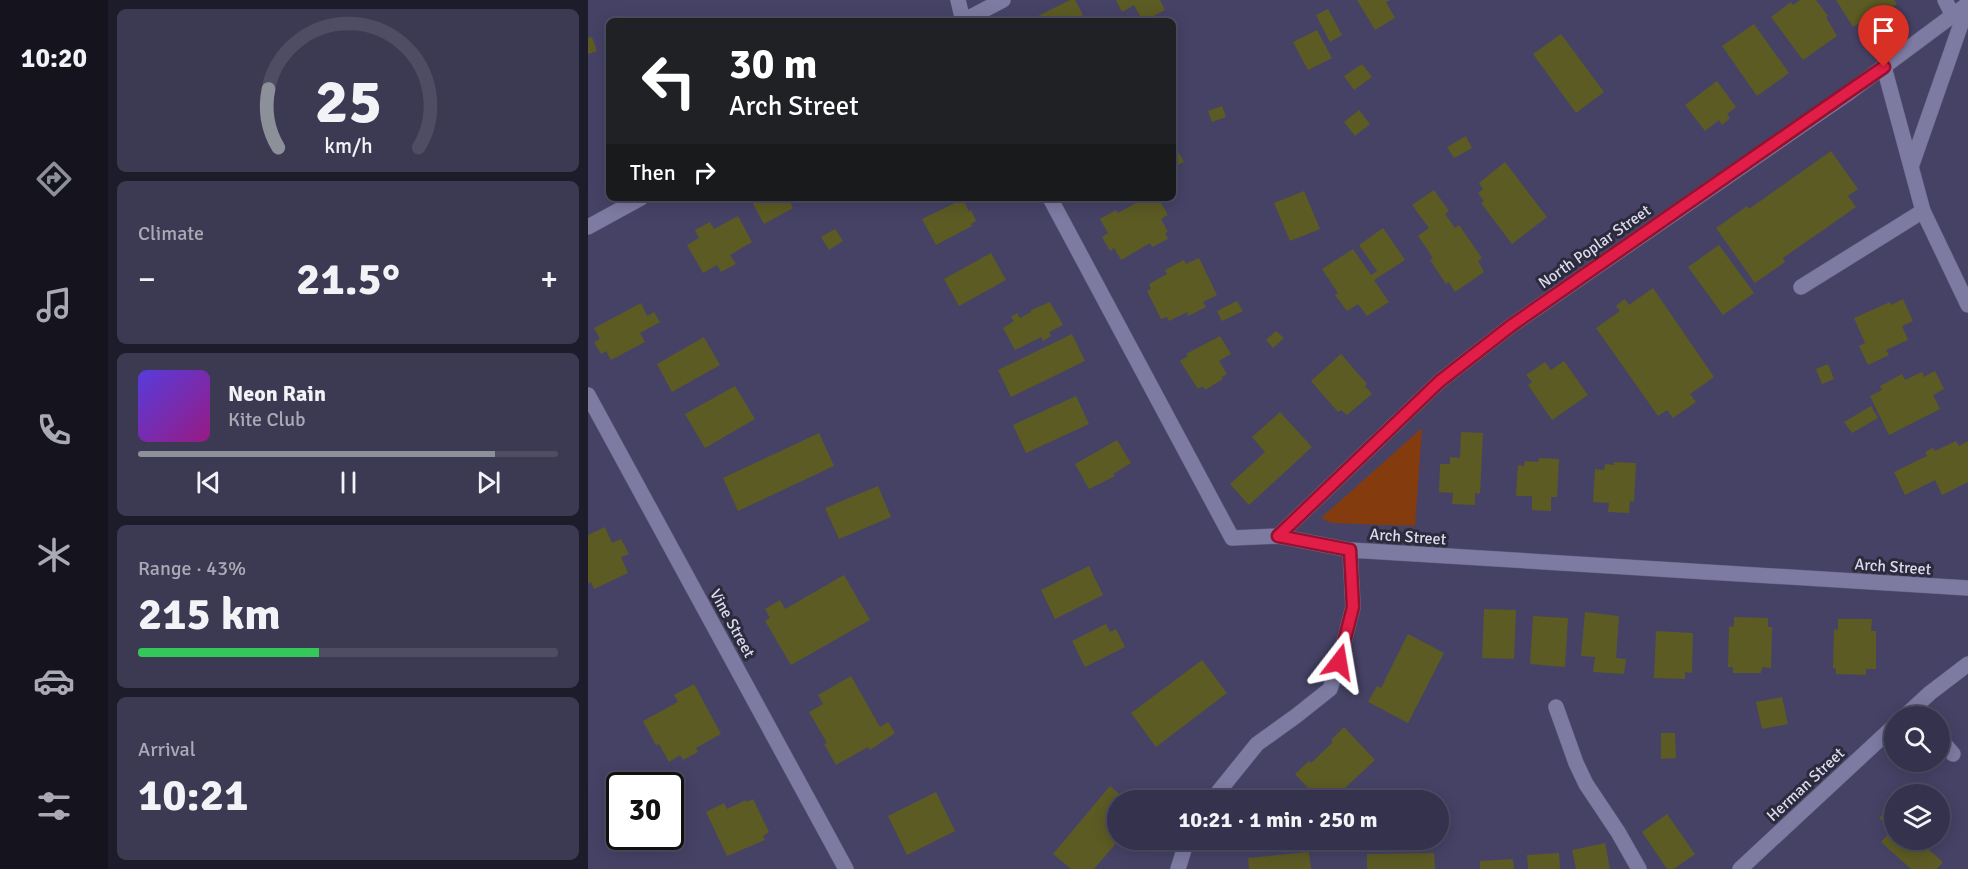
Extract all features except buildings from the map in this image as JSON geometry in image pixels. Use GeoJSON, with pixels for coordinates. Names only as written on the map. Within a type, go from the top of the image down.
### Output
{"type":"FeatureCollection","features":[{"type":"Feature","properties":{"kind":"street"},"geometry":{"type":"LineString","coordinates":[[958,0],[962,18]]}},
{"type":"Feature","properties":{"kind":"street"},"geometry":{"type":"LineString","coordinates":[[969,18],[1003,0]]}},
{"type":"Feature","properties":{"kind":"street"},"geometry":{"type":"LineString","coordinates":[[1911,167],[1968,4]]}},
{"type":"Feature","properties":{"kind":"street","name":"North Poplar Street"},"geometry":{"type":"LineString","coordinates":[[1278,536],[1440,381],[1485,346],[1519,320],[1884,67],[1949,7],[1968,4]]}},
{"type":"Feature","properties":{"kind":"street"},"geometry":{"type":"LineString","coordinates":[[1884,67],[1923,211],[1968,305]]}},
{"type":"Feature","properties":{"kind":"street"},"geometry":{"type":"LineString","coordinates":[[588,227],[636,201]]}},
{"type":"Feature","properties":{"kind":"street","name":"Arch Street"},"geometry":{"type":"LineString","coordinates":[[1052,201],[1232,538],[1278,536],[1350,550],[1968,588]]}},
{"type":"Feature","properties":{"kind":"street"},"geometry":{"type":"LineString","coordinates":[[1801,287],[1923,211]]}},
{"type":"Feature","properties":{"kind":"street","name":"Vine Street"},"geometry":{"type":"LineString","coordinates":[[588,395],[846,869]]}},
{"type":"Feature","properties":{"kind":"street"},"geometry":{"type":"LineString","coordinates":[[1220,790],[1257,744],[1330,689],[1353,607],[1350,550]]}},
{"type":"Feature","properties":{"kind":"street"},"geometry":{"type":"LineString","coordinates":[[1921,706],[1968,663]]}},
{"type":"Feature","properties":{"kind":"street"},"geometry":{"type":"LineString","coordinates":[[1556,707],[1586,784],[1639,869]]}},
{"type":"Feature","properties":{"kind":"street","name":"Herman Street"},"geometry":{"type":"LineString","coordinates":[[1740,869],[1884,735]]}},
{"type":"Feature","properties":{"kind":"street"},"geometry":{"type":"LineString","coordinates":[[1950,751],[1953,754]]}},
{"type":"Feature","properties":{"kind":"street"},"geometry":{"type":"LineString","coordinates":[[1178,869],[1183,850]]}},
{"type":"Feature","properties":{"kind":"shaded area"},"geometry":{"type":"Polygon","coordinates":[[[1422,428],[1415,526],[1332,523],[1321,518],[1422,428]]]}},
{"type":"Feature","properties":{"kind":"route"},"geometry":{"type":"LineString","coordinates":[[1339,662],[1353,607],[1350,550],[1278,536],[1440,381],[1512,325],[1884,67]]}}]}
